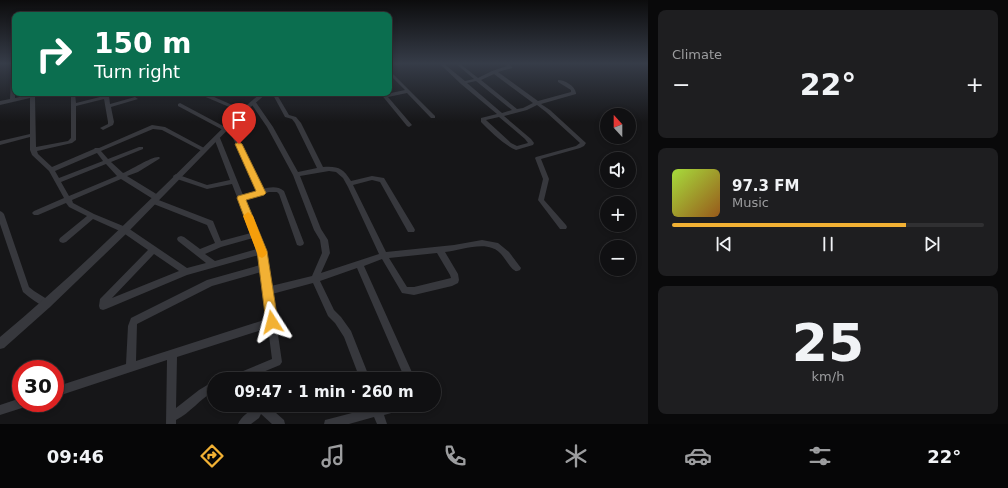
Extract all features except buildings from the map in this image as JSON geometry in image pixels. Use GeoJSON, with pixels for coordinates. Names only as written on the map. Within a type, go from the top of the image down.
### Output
{"type":"FeatureCollection","features":[{"type":"Feature","properties":{"kind":"street"},"geometry":{"type":"LineString","coordinates":[[400,83],[433,117]]}},
{"type":"Feature","properties":{"kind":"street"},"geometry":{"type":"LineString","coordinates":[[463,83],[500,115],[530,140],[531,144],[520,148],[513,146],[483,120],[500,115],[525,109],[537,103],[574,93],[571,87],[563,83]]}},
{"type":"Feature","properties":{"kind":"street"},"geometry":{"type":"LineString","coordinates":[[482,83],[516,111]]}},
{"type":"Feature","properties":{"kind":"street"},"geometry":{"type":"LineString","coordinates":[[509,83],[548,111],[583,143],[578,147],[538,158],[546,178],[541,200],[563,227]]}},
{"type":"Feature","properties":{"kind":"street"},"geometry":{"type":"LineString","coordinates":[[392,93],[408,91]]}},
{"type":"Feature","properties":{"kind":"street"},"geometry":{"type":"LineString","coordinates":[[12,96],[12,100]]}},
{"type":"Feature","properties":{"kind":"street"},"geometry":{"type":"LineString","coordinates":[[0,103],[32,96],[35,155],[51,170],[71,205],[124,230],[186,272]]}},
{"type":"Feature","properties":{"kind":"street"},"geometry":{"type":"LineString","coordinates":[[34,150],[73,140],[73,96]]}},
{"type":"Feature","properties":{"kind":"street"},"geometry":{"type":"LineString","coordinates":[[73,105],[103,96]]}},
{"type":"Feature","properties":{"kind":"street"},"geometry":{"type":"LineString","coordinates":[[103,128],[110,125],[111,122],[106,96]]}},
{"type":"Feature","properties":{"kind":"street"},"geometry":{"type":"LineString","coordinates":[[208,96],[243,110]]}},
{"type":"Feature","properties":{"kind":"street"},"geometry":{"type":"LineString","coordinates":[[0,344],[47,304],[124,230],[176,176],[217,138],[243,110],[260,96]]}},
{"type":"Feature","properties":{"kind":"street"},"geometry":{"type":"LineString","coordinates":[[276,96],[287,116],[294,118],[298,123],[321,170]]}},
{"type":"Feature","properties":{"kind":"street"},"geometry":{"type":"LineString","coordinates":[[386,96],[409,125]]}},
{"type":"Feature","properties":{"kind":"street"},"geometry":{"type":"LineString","coordinates":[[108,106],[135,100]]}},
{"type":"Feature","properties":{"kind":"street"},"geometry":{"type":"LineString","coordinates":[[253,102],[270,127],[296,175],[326,246],[326,252],[315,279],[331,313],[348,334],[362,372]]}},
{"type":"Feature","properties":{"kind":"street"},"geometry":{"type":"LineString","coordinates":[[180,105],[227,127],[261,193]]}},
{"type":"Feature","properties":{"kind":"street"},"geometry":{"type":"LineString","coordinates":[[51,170],[147,128],[158,126],[204,150]]}},
{"type":"Feature","properties":{"kind":"street"},"geometry":{"type":"LineString","coordinates":[[0,143],[33,135]]}},
{"type":"Feature","properties":{"kind":"street"},"geometry":{"type":"LineString","coordinates":[[217,138],[262,251],[276,362],[260,372]]}},
{"type":"Feature","properties":{"kind":"street"},"geometry":{"type":"LineString","coordinates":[[58,181],[105,161],[141,148]]}},
{"type":"Feature","properties":{"kind":"street"},"geometry":{"type":"LineString","coordinates":[[97,149],[105,161],[120,177],[155,199],[210,223],[220,244]]}},
{"type":"Feature","properties":{"kind":"street"},"geometry":{"type":"LineString","coordinates":[[36,214],[67,199],[120,177],[157,158]]}},
{"type":"Feature","properties":{"kind":"street"},"geometry":{"type":"LineString","coordinates":[[296,175],[328,169],[338,170],[349,184],[385,255],[405,290],[410,292],[455,280],[454,274],[439,249]]}},
{"type":"Feature","properties":{"kind":"street"},"geometry":{"type":"LineString","coordinates":[[176,176],[208,187],[235,181]]}},
{"type":"Feature","properties":{"kind":"street"},"geometry":{"type":"LineString","coordinates":[[349,184],[372,178],[382,180],[411,230]]}},
{"type":"Feature","properties":{"kind":"street"},"geometry":{"type":"LineString","coordinates":[[241,198],[275,189],[282,193],[300,244]]}},
{"type":"Feature","properties":{"kind":"street"},"geometry":{"type":"LineString","coordinates":[[0,214],[26,289],[47,304]]}},
{"type":"Feature","properties":{"kind":"street"},"geometry":{"type":"LineString","coordinates":[[63,240],[92,216]]}},
{"type":"Feature","properties":{"kind":"street"},"geometry":{"type":"LineString","coordinates":[[199,253],[220,244],[255,235]]}},
{"type":"Feature","properties":{"kind":"street"},"geometry":{"type":"LineString","coordinates":[[181,239],[213,264]]}},
{"type":"Feature","properties":{"kind":"street"},"geometry":{"type":"LineString","coordinates":[[267,291],[315,279],[385,255],[488,243],[495,245],[506,254],[517,268]]}},
{"type":"Feature","properties":{"kind":"street"},"geometry":{"type":"LineString","coordinates":[[154,249],[103,302],[103,306],[186,272],[262,251]]}},
{"type":"Feature","properties":{"kind":"street"},"geometry":{"type":"LineString","coordinates":[[359,263],[407,372]]}},
{"type":"Feature","properties":{"kind":"street"},"geometry":{"type":"LineString","coordinates":[[131,367],[132,326],[134,321],[210,283],[263,268]]}},
{"type":"Feature","properties":{"kind":"street"},"geometry":{"type":"LineString","coordinates":[[64,389],[272,322]]}},
{"type":"Feature","properties":{"kind":"street"},"geometry":{"type":"LineString","coordinates":[[171,422],[172,355]]}},
{"type":"Feature","properties":{"kind":"street"},"geometry":{"type":"LineString","coordinates":[[171,422],[186,409],[200,393],[207,390]]}},
{"type":"Feature","properties":{"kind":"street"},"geometry":{"type":"LineString","coordinates":[[0,410],[12,406]]}},
{"type":"Feature","properties":{"kind":"street"},"geometry":{"type":"LineString","coordinates":[[243,424],[255,412]]}},
{"type":"Feature","properties":{"kind":"street"},"geometry":{"type":"LineString","coordinates":[[267,412],[280,424]]}},
{"type":"Feature","properties":{"kind":"street"},"geometry":{"type":"LineString","coordinates":[[329,424],[365,412]]}},
{"type":"Feature","properties":{"kind":"street"},"geometry":{"type":"LineString","coordinates":[[378,412],[382,424]]}},
{"type":"Feature","properties":{"kind":"slow traffic"},"geometry":{"type":"LineString","coordinates":[[248,216],[262,253]]}},
{"type":"Feature","properties":{"kind":"route"},"geometry":{"type":"LineString","coordinates":[[239,144],[261,193],[241,198],[262,251],[263,268],[272,322]]}}]}
